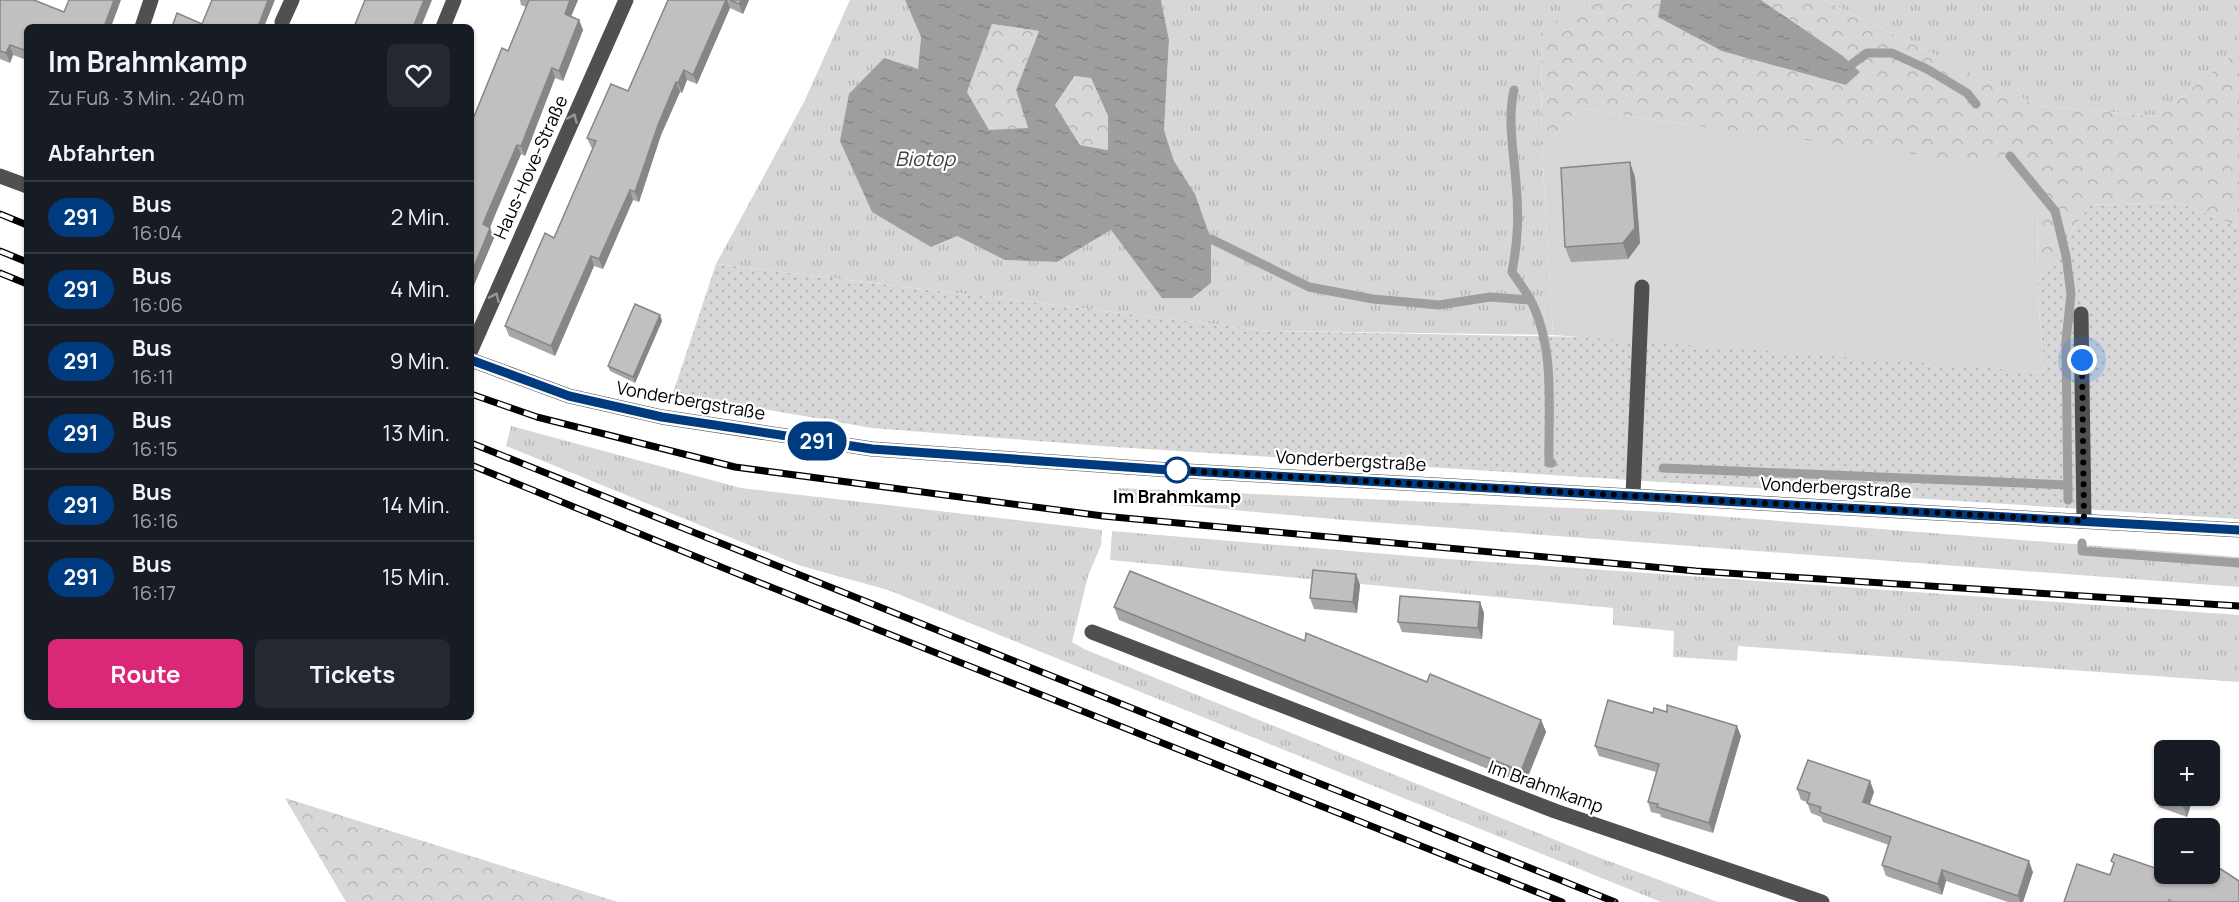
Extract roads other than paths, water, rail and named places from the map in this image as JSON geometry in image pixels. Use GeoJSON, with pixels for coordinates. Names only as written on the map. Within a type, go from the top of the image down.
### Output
{"type":"FeatureCollection","features":[{"type":"Feature","properties":{"kind":"street"},"geometry":{"type":"LineString","coordinates":[[143,24],[151,0]]}},
{"type":"Feature","properties":{"kind":"street"},"geometry":{"type":"LineString","coordinates":[[282,22],[292,0]]}},
{"type":"Feature","properties":{"kind":"street"},"geometry":{"type":"LineString","coordinates":[[444,24],[454,0]]}},
{"type":"Feature","properties":{"kind":"street","name":"Haus-Hove-Straße"},"geometry":{"type":"LineString","coordinates":[[474,343],[626,0]]}},
{"type":"Feature","properties":{"kind":"street"},"geometry":{"type":"LineString","coordinates":[[0,176],[24,185]]}},
{"type":"Feature","properties":{"kind":"street"},"geometry":{"type":"LineString","coordinates":[[1634,495],[1642,287]]}},
{"type":"Feature","properties":{"kind":"street"},"geometry":{"type":"LineString","coordinates":[[2081,314],[2084,521]]}},
{"type":"Feature","properties":{"kind":"street","name":"Vonderbergstraße"},"geometry":{"type":"LineString","coordinates":[[474,361],[569,396],[662,417],[872,449],[1181,471],[2239,530]]}},
{"type":"Feature","properties":{"kind":"street","name":"Im Brahmkamp"},"geometry":{"type":"LineString","coordinates":[[1092,632],[1555,811],[1822,902]]}},
{"type":"Feature","properties":{"kind":"water","name":"Biotop"},"geometry":{"type":"Polygon","coordinates":[[[905,0],[1161,0],[1169,40],[1164,130],[1174,161],[1195,194],[1211,239],[1211,283],[1192,298],[1162,298],[1111,230],[1057,262],[1005,260],[957,236],[931,247],[872,212],[840,141],[849,94],[884,58],[918,69],[921,37],[905,0]],[[992,24],[967,92],[989,130],[1028,128],[1016,90],[1039,31],[992,24]],[[1075,76],[1055,105],[1080,145],[1108,150],[1108,116],[1091,78],[1075,76]]]}},
{"type":"Feature","properties":{"kind":"water"},"geometry":{"type":"Polygon","coordinates":[[[1661,0],[1761,0],[1843,56],[1860,72],[1846,85],[1722,51],[1658,17],[1661,0]]]}},
{"type":"Feature","properties":{"kind":"waterway"},"geometry":{"type":"LineString","coordinates":[[1852,64],[1867,53],[1892,53],[1927,69],[1967,93],[1976,104]]}},
{"type":"Feature","properties":{"kind":"waterway"},"geometry":{"type":"LineString","coordinates":[[1514,90],[1511,125],[1518,217],[1512,272],[1530,299],[1544,338],[1549,380],[1549,463],[1552,463]]}},
{"type":"Feature","properties":{"kind":"waterway"},"geometry":{"type":"LineString","coordinates":[[2010,156],[2055,211],[2066,256],[2071,294],[2066,341],[2068,500]]}},
{"type":"Feature","properties":{"kind":"waterway"},"geometry":{"type":"LineString","coordinates":[[1211,239],[1309,287],[1373,299],[1439,305],[1490,297],[1530,300]]}},
{"type":"Feature","properties":{"kind":"waterway"},"geometry":{"type":"LineString","coordinates":[[1663,468],[2068,485]]}},
{"type":"Feature","properties":{"kind":"waterway"},"geometry":{"type":"LineString","coordinates":[[2082,543],[2082,551],[2239,563]]}},
{"type":"Feature","properties":{"kind":"railway"},"geometry":{"type":"LineString","coordinates":[[0,214],[24,224]]}},
{"type":"Feature","properties":{"kind":"railway"},"geometry":{"type":"LineString","coordinates":[[0,251],[24,261]]}},
{"type":"Feature","properties":{"kind":"railway"},"geometry":{"type":"LineString","coordinates":[[0,273],[24,283]]}},
{"type":"Feature","properties":{"kind":"railway"},"geometry":{"type":"LineString","coordinates":[[474,395],[537,417],[735,467],[1103,516],[1696,571],[2239,606]]}},
{"type":"Feature","properties":{"kind":"railway"},"geometry":{"type":"LineString","coordinates":[[474,444],[1615,902]]}},
{"type":"Feature","properties":{"kind":"railway"},"geometry":{"type":"LineString","coordinates":[[474,466],[763,584],[1562,902]]}},
{"type":"Feature","properties":{"kind":"place","name":"Im Brahmkamp"},"geometry":{"type":"Point","coordinates":[1177,470]}}]}
